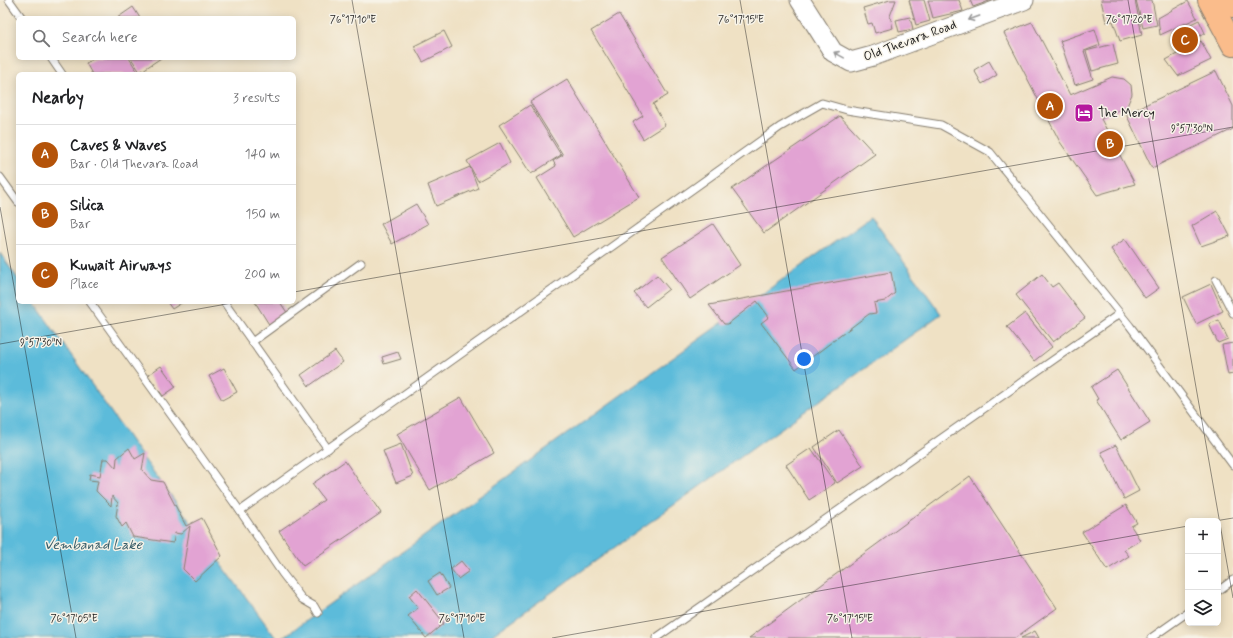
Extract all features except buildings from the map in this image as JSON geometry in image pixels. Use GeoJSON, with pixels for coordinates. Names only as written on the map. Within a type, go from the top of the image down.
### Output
{"type":"FeatureCollection","features":[{"type":"Feature","properties":{"kind":"main road"},"geometry":{"type":"LineString","coordinates":[[1209,0],[1233,45]]}},
{"type":"Feature","properties":{"kind":"main road"},"geometry":{"type":"LineString","coordinates":[[1230,0],[1233,6]]}},
{"type":"Feature","properties":{"kind":"street","name":"Old Thevara Road"},"geometry":{"type":"LineString","coordinates":[[800,0],[833,52],[851,62],[872,56],[1024,0]]}},
{"type":"Feature","properties":{"kind":"lane"},"geometry":{"type":"LineString","coordinates":[[9,0],[21,16]]}},
{"type":"Feature","properties":{"kind":"lane"},"geometry":{"type":"LineString","coordinates":[[52,60],[60,72]]}},
{"type":"Feature","properties":{"kind":"lane"},"geometry":{"type":"LineString","coordinates":[[240,511],[780,127],[822,103],[847,110],[941,125],[990,152],[1119,314],[1233,465]]}},
{"type":"Feature","properties":{"kind":"lane"},"geometry":{"type":"LineString","coordinates":[[0,177],[16,199]]}},
{"type":"Feature","properties":{"kind":"lane"},"geometry":{"type":"LineString","coordinates":[[252,342],[361,263]]}},
{"type":"Feature","properties":{"kind":"lane"},"geometry":{"type":"LineString","coordinates":[[1216,280],[1233,313]]}},
{"type":"Feature","properties":{"kind":"lane"},"geometry":{"type":"LineString","coordinates":[[91,304],[240,511],[282,573],[302,599],[314,606],[318,613]]}},
{"type":"Feature","properties":{"kind":"lane"},"geometry":{"type":"LineString","coordinates":[[225,304],[328,449]]}},
{"type":"Feature","properties":{"kind":"lane"},"geometry":{"type":"LineString","coordinates":[[656,638],[1119,314]]}},
{"type":"Feature","properties":{"kind":"lane"},"geometry":{"type":"LineString","coordinates":[[1219,590],[1233,580]]}},
{"type":"Feature","properties":{"kind":"lane"},"geometry":{"type":"LineString","coordinates":[[1151,638],[1185,614]]}},
{"type":"Feature","properties":{"kind":"water"},"geometry":{"type":"Polygon","coordinates":[[[871,216],[941,314],[488,638],[282,638],[871,216]]]}},
{"type":"Feature","properties":{"kind":"water","name":"Vembanad Lake"},"geometry":{"type":"Polygon","coordinates":[[[0,253],[16,276],[16,304],[35,304],[138,451],[276,638],[0,638],[0,253]]]}},
{"type":"Feature","properties":{"kind":"place","name":"Kuwait Airways"},"geometry":{"type":"Point","coordinates":[1185,40]}},
{"type":"Feature","properties":{"kind":"place","name":"Caves & Waves"},"geometry":{"type":"Point","coordinates":[1050,106]}},
{"type":"Feature","properties":{"kind":"place","name":"The Mercy"},"geometry":{"type":"Point","coordinates":[1084,113]}},
{"type":"Feature","properties":{"kind":"place","name":"Silica"},"geometry":{"type":"Point","coordinates":[1110,144]}}]}
